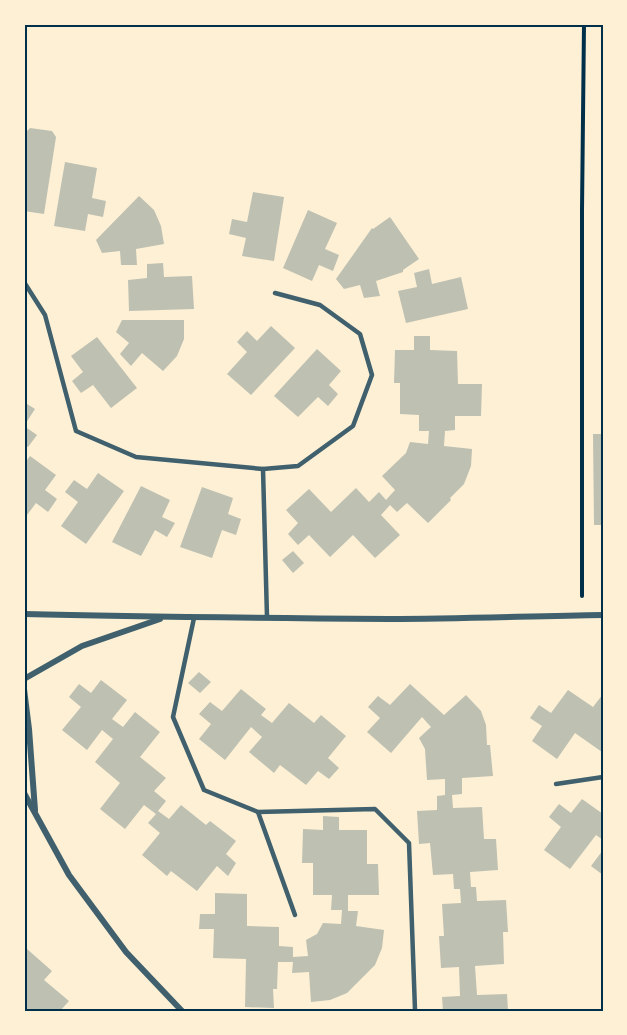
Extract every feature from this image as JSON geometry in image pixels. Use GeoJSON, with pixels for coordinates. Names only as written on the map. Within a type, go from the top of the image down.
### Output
{"type":"FeatureCollection","features":[{"type":"Feature","properties":{"kind":"street"},"geometry":{"type":"LineString","coordinates":[[24,614],[390,619],[603,615]]}},
{"type":"Feature","properties":{"kind":"street"},"geometry":{"type":"LineString","coordinates":[[24,679],[82,646],[164,617]]}},
{"type":"Feature","properties":{"kind":"street"},"geometry":{"type":"LineString","coordinates":[[24,689],[35,814]]}},
{"type":"Feature","properties":{"kind":"street"},"geometry":{"type":"LineString","coordinates":[[24,792],[69,875],[126,952],[182,1011]]}},
{"type":"Feature","properties":{"kind":"lane"},"geometry":{"type":"LineString","coordinates":[[24,282],[45,315],[76,431],[136,457],[263,469],[298,466],[353,426],[372,375],[360,334],[320,305],[274,293]]}},
{"type":"Feature","properties":{"kind":"lane"},"geometry":{"type":"LineString","coordinates":[[263,469],[267,617]]}},
{"type":"Feature","properties":{"kind":"lane"},"geometry":{"type":"LineString","coordinates":[[194,618],[173,717],[204,790],[258,812],[375,809],[409,843],[416,1010],[414,1011]]}},
{"type":"Feature","properties":{"kind":"lane"},"geometry":{"type":"LineString","coordinates":[[556,784],[603,777]]}},
{"type":"Feature","properties":{"kind":"lane"},"geometry":{"type":"LineString","coordinates":[[258,812],[295,915]]}},
{"type":"Feature","properties":{"kind":"path"},"geometry":{"type":"LineString","coordinates":[[582,615],[584,24]]}},
{"type":"Feature","properties":{"kind":"building"},"geometry":{"type":"Polygon","coordinates":[[[30,128],[52,131],[56,137],[44,214],[24,211],[24,142],[25,133],[30,128]]]}},
{"type":"Feature","properties":{"kind":"building"},"geometry":{"type":"Polygon","coordinates":[[[65,162],[97,168],[92,198],[106,201],[103,217],[88,214],[85,231],[54,226],[65,162]]]}},
{"type":"Feature","properties":{"kind":"building"},"geometry":{"type":"Polygon","coordinates":[[[253,192],[284,197],[274,261],[242,256],[246,238],[229,234],[232,219],[247,222],[253,192]]]}},
{"type":"Feature","properties":{"kind":"building"},"geometry":{"type":"Polygon","coordinates":[[[139,196],[154,210],[161,226],[164,244],[136,249],[137,265],[121,265],[120,251],[102,253],[96,240],[139,196]]]}},
{"type":"Feature","properties":{"kind":"building"},"geometry":{"type":"Polygon","coordinates":[[[308,210],[337,223],[325,249],[339,255],[333,271],[319,265],[312,281],[283,268],[308,210]]]}},
{"type":"Feature","properties":{"kind":"building"},"geometry":{"type":"Polygon","coordinates":[[[390,217],[419,259],[403,272],[376,281],[380,296],[364,298],[360,285],[344,289],[336,279],[372,228],[390,217]]]}},
{"type":"Feature","properties":{"kind":"building"},"geometry":{"type":"Polygon","coordinates":[[[163,263],[164,277],[192,276],[194,309],[129,311],[128,280],[147,278],[147,264],[163,263]]]}},
{"type":"Feature","properties":{"kind":"building"},"geometry":{"type":"Polygon","coordinates":[[[429,269],[432,284],[461,277],[468,309],[406,323],[398,291],[417,287],[414,273],[429,269]]]}},
{"type":"Feature","properties":{"kind":"building"},"geometry":{"type":"Polygon","coordinates":[[[122,320],[184,320],[184,339],[177,356],[163,371],[142,353],[131,366],[120,354],[129,343],[116,332],[122,320]]]}},
{"type":"Feature","properties":{"kind":"building"},"geometry":{"type":"Polygon","coordinates":[[[271,326],[295,348],[251,395],[227,374],[247,352],[237,342],[247,331],[257,341],[271,326]]]}},
{"type":"Feature","properties":{"kind":"building"},"geometry":{"type":"Polygon","coordinates":[[[414,336],[430,336],[430,350],[457,351],[458,384],[482,384],[481,416],[455,416],[455,430],[445,431],[444,446],[472,449],[471,466],[464,484],[428,523],[407,503],[397,512],[390,505],[381,515],[400,535],[375,558],[353,535],[330,557],[309,535],[298,545],[288,534],[298,523],[286,510],[309,489],[331,512],[356,488],[369,502],[379,492],[386,500],[395,490],[382,476],[406,453],[410,442],[428,444],[429,431],[419,431],[419,415],[400,414],[400,383],[394,383],[395,350],[414,350],[414,336]]]}},
{"type":"Feature","properties":{"kind":"building"},"geometry":{"type":"Polygon","coordinates":[[[97,337],[137,388],[111,408],[93,385],[81,393],[72,381],[83,372],[71,356],[97,337]]]}},
{"type":"Feature","properties":{"kind":"building"},"geometry":{"type":"Polygon","coordinates":[[[317,349],[341,371],[329,385],[338,394],[328,406],[318,397],[298,417],[274,396],[317,349]]]}},
{"type":"Feature","properties":{"kind":"building"},"geometry":{"type":"Polygon","coordinates":[[[24,402],[35,409],[24,426],[24,402]]]}},
{"type":"Feature","properties":{"kind":"building"},"geometry":{"type":"Polygon","coordinates":[[[24,426],[37,435],[28,447],[24,444],[24,426]]]}},
{"type":"Feature","properties":{"kind":"building"},"geometry":{"type":"Polygon","coordinates":[[[593,434],[603,434],[603,525],[594,525],[593,434]]]}},
{"type":"Feature","properties":{"kind":"building"},"geometry":{"type":"Polygon","coordinates":[[[30,456],[56,475],[45,490],[57,499],[48,512],[36,503],[24,519],[24,464],[30,456]]]}},
{"type":"Feature","properties":{"kind":"building"},"geometry":{"type":"Polygon","coordinates":[[[98,473],[124,491],[86,544],[61,526],[78,502],[65,492],[74,480],[87,489],[98,473]]]}},
{"type":"Feature","properties":{"kind":"building"},"geometry":{"type":"Polygon","coordinates":[[[141,486],[170,500],[162,517],[175,523],[167,537],[155,530],[141,556],[112,542],[141,486]]]}},
{"type":"Feature","properties":{"kind":"building"},"geometry":{"type":"Polygon","coordinates":[[[202,487],[233,498],[228,514],[241,519],[236,535],[222,530],[212,558],[180,547],[202,487]]]}},
{"type":"Feature","properties":{"kind":"building"},"geometry":{"type":"Polygon","coordinates":[[[293,551],[304,563],[293,573],[282,560],[293,551]]]}},
{"type":"Feature","properties":{"kind":"building"},"geometry":{"type":"Polygon","coordinates":[[[199,672],[211,682],[200,693],[188,683],[199,672]]]}},
{"type":"Feature","properties":{"kind":"building"},"geometry":{"type":"Polygon","coordinates":[[[101,680],[127,700],[112,719],[123,727],[135,712],[160,732],[140,757],[166,778],[154,791],[166,801],[158,811],[169,819],[181,805],[206,825],[210,821],[236,841],[226,854],[236,863],[228,876],[217,866],[197,891],[171,871],[167,876],[142,855],[160,833],[148,823],[156,814],[144,805],[125,829],[100,809],[120,783],[95,762],[113,739],[102,730],[87,750],[62,730],[81,707],[69,697],[79,684],[91,693],[101,680]]]}},
{"type":"Feature","properties":{"kind":"building"},"geometry":{"type":"Polygon","coordinates":[[[410,684],[444,715],[466,695],[481,711],[486,725],[493,776],[462,778],[462,794],[452,795],[453,808],[482,807],[484,839],[496,839],[498,870],[470,872],[471,887],[476,887],[477,901],[506,900],[508,932],[503,932],[504,964],[475,966],[477,995],[507,994],[508,1011],[443,1011],[442,997],[460,996],[459,967],[441,968],[439,936],[444,936],[442,904],[461,903],[460,889],[454,889],[453,874],[433,875],[430,843],[419,844],[417,811],[437,810],[437,796],[445,795],[445,779],[427,780],[425,749],[419,738],[431,727],[422,717],[391,753],[367,732],[380,718],[368,707],[378,696],[390,705],[410,684]]]}},
{"type":"Feature","properties":{"kind":"building"},"geometry":{"type":"Polygon","coordinates":[[[241,689],[266,709],[261,715],[272,723],[289,703],[314,723],[321,715],[346,736],[328,758],[339,768],[329,779],[318,771],[306,785],[280,765],[274,773],[249,752],[262,737],[251,727],[225,760],[199,739],[211,724],[199,714],[210,702],[222,711],[241,689]]]}},
{"type":"Feature","properties":{"kind":"building"},"geometry":{"type":"Polygon","coordinates":[[[568,690],[593,707],[603,694],[602,752],[575,733],[557,759],[532,741],[542,726],[530,718],[539,705],[551,713],[568,690]]]}},
{"type":"Feature","properties":{"kind":"building"},"geometry":{"type":"Polygon","coordinates":[[[582,799],[603,814],[603,840],[596,835],[570,869],[544,850],[561,827],[549,817],[559,804],[571,813],[582,799]]]}},
{"type":"Feature","properties":{"kind":"building"},"geometry":{"type":"Polygon","coordinates":[[[323,816],[339,817],[339,830],[367,830],[367,864],[378,864],[379,895],[348,895],[348,911],[358,911],[356,926],[384,930],[382,948],[375,965],[347,993],[330,1000],[311,1002],[309,972],[292,973],[293,962],[278,962],[277,989],[273,989],[274,1008],[245,1007],[246,959],[213,958],[214,929],[199,929],[200,914],[215,914],[215,893],[247,894],[247,926],[279,927],[279,946],[293,947],[293,957],[308,956],[306,940],[317,934],[323,923],[341,924],[342,910],[331,910],[332,895],[313,895],[313,863],[302,863],[303,829],[323,830],[323,816]]]}},
{"type":"Feature","properties":{"kind":"building"},"geometry":{"type":"Polygon","coordinates":[[[603,850],[603,875],[591,866],[603,850]]]}},
{"type":"Feature","properties":{"kind":"building"},"geometry":{"type":"Polygon","coordinates":[[[27,949],[52,971],[44,980],[69,1001],[60,1011],[24,1011],[24,953],[27,949]]]}}]}
